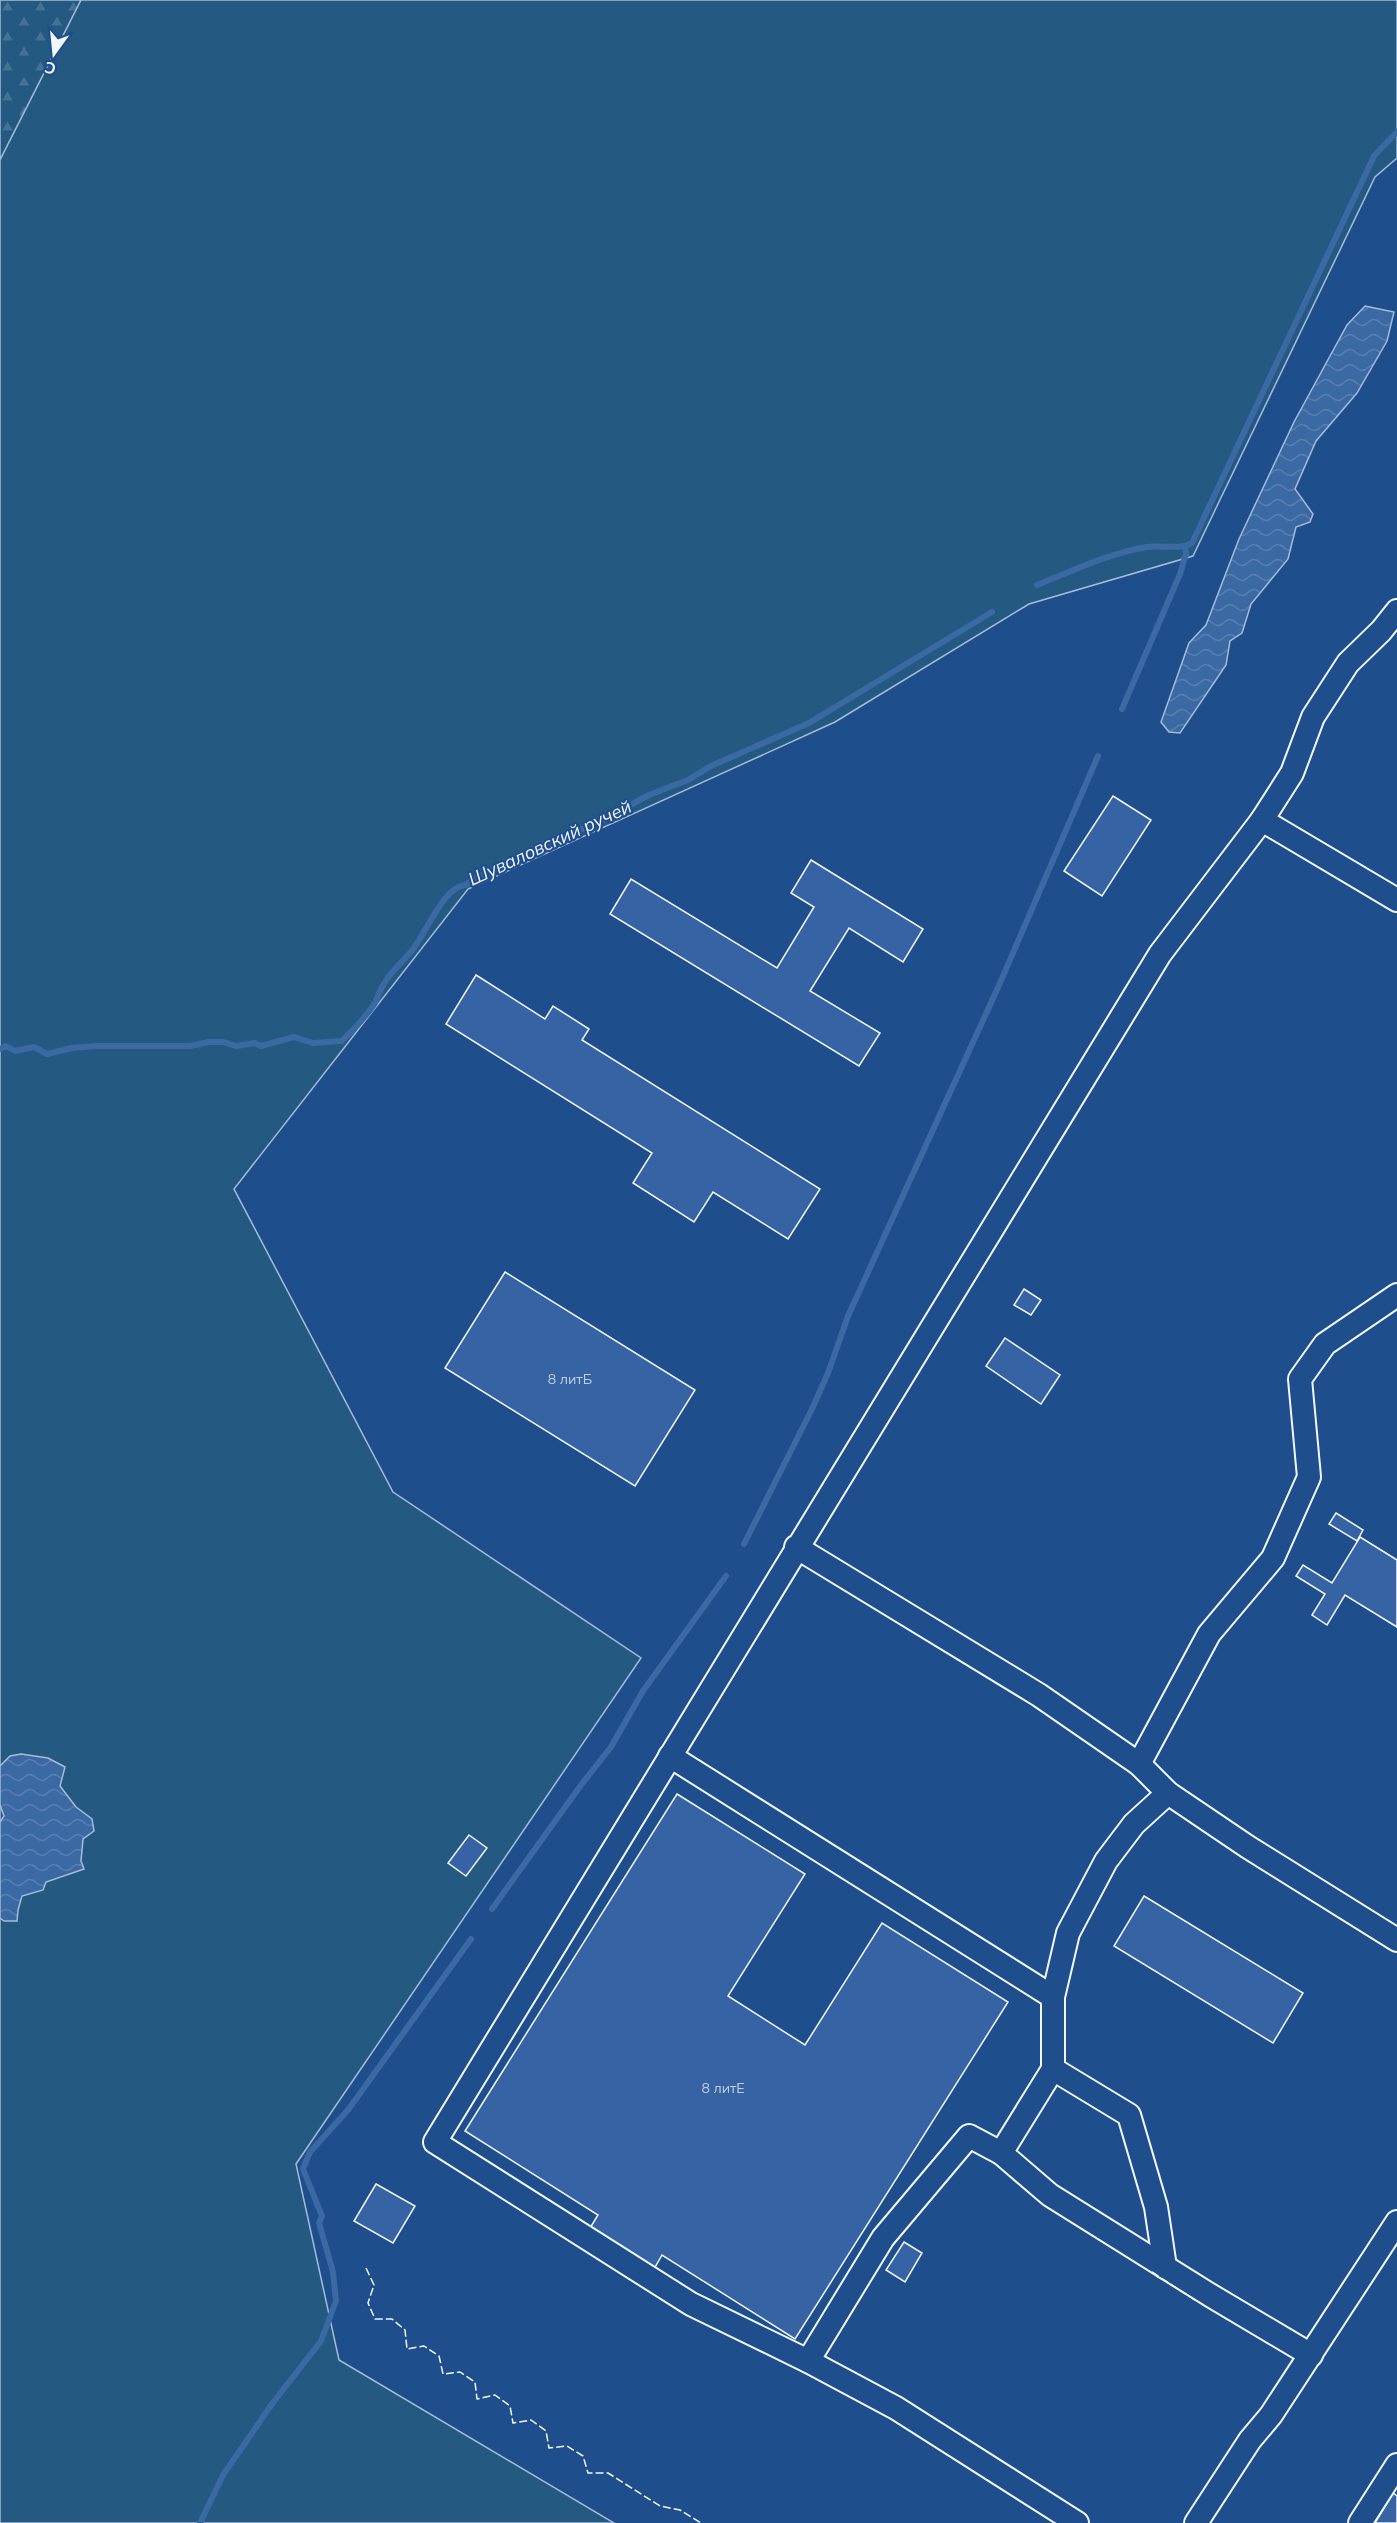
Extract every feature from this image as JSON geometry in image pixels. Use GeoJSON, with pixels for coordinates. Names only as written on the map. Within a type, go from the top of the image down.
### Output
{"type":"FeatureCollection","features":[{"type":"Feature","properties":{"kind":"lane"},"geometry":{"type":"LineString","coordinates":[[1077,2523],[896,2408],[808,2361],[691,2304],[435,2142],[796,1547],[1161,954],[1262,820],[1292,773],[1313,717],[1348,663],[1381,632],[1397,611]]}},
{"type":"Feature","properties":{"kind":"lane"},"geometry":{"type":"LineString","coordinates":[[1262,820],[1397,900]]}},
{"type":"Feature","properties":{"kind":"lane"},"geometry":{"type":"LineString","coordinates":[[1139,1764],[1209,1634],[1273,1558],[1309,1477],[1300,1379],[1325,1344],[1397,1295]]}},
{"type":"Feature","properties":{"kind":"lane"},"geometry":{"type":"LineString","coordinates":[[796,1547],[1039,1695],[1139,1764],[1168,1793],[1248,1847],[1397,1940]]}},
{"type":"Feature","properties":{"kind":"lane"},"geometry":{"type":"LineString","coordinates":[[670,1756],[1053,1996]]}},
{"type":"Feature","properties":{"kind":"lane"},"geometry":{"type":"LineString","coordinates":[[1001,2153],[1053,2069],[1053,1996],[1068,1933],[1106,1861],[1134,1824],[1168,1793]]}},
{"type":"Feature","properties":{"kind":"lane"},"geometry":{"type":"LineString","coordinates":[[1053,2069],[1130,2115],[1156,2207],[1166,2267]]}},
{"type":"Feature","properties":{"kind":"lane"},"geometry":{"type":"LineString","coordinates":[[808,2361],[883,2238],[969,2136],[1001,2153],[1050,2195],[1311,2355]]}},
{"type":"Feature","properties":{"kind":"lane"},"geometry":{"type":"LineString","coordinates":[[1196,2523],[1250,2440],[1271,2415],[1397,2222]]}},
{"type":"Feature","properties":{"kind":"lane"},"geometry":{"type":"LineString","coordinates":[[1360,2523],[1397,2465]]}},
{"type":"Feature","properties":{"kind":"green space"},"geometry":{"type":"Polygon","coordinates":[[[0,0],[1397,0],[1397,158],[1375,177],[1193,556],[1029,604],[835,722],[468,889],[234,1189],[393,1492],[641,1658],[296,2164],[339,2360],[614,2523],[0,2523],[0,0]]]}},
{"type":"Feature","properties":{"kind":"green space"},"geometry":{"type":"Polygon","coordinates":[[[0,0],[81,0],[0,160],[0,0]]]}},
{"type":"Feature","properties":{"kind":"water"},"geometry":{"type":"Polygon","coordinates":[[[1365,306],[1394,312],[1387,341],[1357,393],[1316,441],[1295,489],[1313,514],[1310,522],[1296,527],[1288,559],[1251,604],[1242,633],[1230,641],[1226,665],[1180,733],[1169,732],[1161,722],[1189,643],[1206,625],[1239,539],[1294,422],[1347,325],[1365,306]]]}},
{"type":"Feature","properties":{"kind":"water"},"geometry":{"type":"Polygon","coordinates":[[[21,1754],[48,1758],[65,1767],[60,1786],[76,1807],[92,1819],[94,1831],[83,1839],[81,1861],[84,1869],[46,1882],[43,1890],[22,1896],[17,1921],[4,1921],[0,1918],[0,1822],[4,1816],[0,1805],[0,1766],[10,1756],[21,1754]]]}},
{"type":"Feature","properties":{"kind":"building"},"geometry":{"type":"Polygon","coordinates":[[[1113,796],[1151,820],[1102,896],[1064,871],[1113,796]]]}},
{"type":"Feature","properties":{"kind":"building"},"geometry":{"type":"Polygon","coordinates":[[[811,860],[923,929],[903,962],[849,928],[810,991],[880,1033],[859,1066],[610,914],[631,879],[777,968],[814,907],[791,893],[811,860]]]}},
{"type":"Feature","properties":{"kind":"building"},"geometry":{"type":"Polygon","coordinates":[[[476,975],[545,1019],[553,1006],[589,1029],[582,1040],[820,1189],[788,1239],[713,1192],[694,1222],[633,1183],[652,1153],[446,1024],[476,975]]]}},
{"type":"Feature","properties":{"kind":"building"},"geometry":{"type":"Polygon","coordinates":[[[505,1272],[695,1390],[635,1486],[445,1368],[505,1272]]]}},
{"type":"Feature","properties":{"kind":"building"},"geometry":{"type":"Polygon","coordinates":[[[1024,1289],[1041,1300],[1031,1315],[1014,1305],[1024,1289]]]}},
{"type":"Feature","properties":{"kind":"building"},"geometry":{"type":"Polygon","coordinates":[[[1005,1338],[1060,1375],[1041,1404],[986,1366],[1005,1338]]]}},
{"type":"Feature","properties":{"kind":"building"},"geometry":{"type":"Polygon","coordinates":[[[1336,1513],[1363,1530],[1357,1541],[1329,1524],[1336,1513]]]}},
{"type":"Feature","properties":{"kind":"building"},"geometry":{"type":"Polygon","coordinates":[[[1360,1537],[1397,1560],[1397,1627],[1345,1595],[1327,1625],[1312,1615],[1325,1594],[1296,1576],[1303,1565],[1332,1583],[1360,1537]]]}},
{"type":"Feature","properties":{"kind":"building"},"geometry":{"type":"Polygon","coordinates":[[[677,1794],[805,1874],[728,1996],[805,2045],[882,1923],[1008,2002],[795,2339],[662,2255],[654,2269],[590,2228],[598,2215],[465,2131],[677,1794]]]}},
{"type":"Feature","properties":{"kind":"building"},"geometry":{"type":"Polygon","coordinates":[[[469,1835],[487,1848],[466,1876],[448,1863],[469,1835]]]}},
{"type":"Feature","properties":{"kind":"building"},"geometry":{"type":"Polygon","coordinates":[[[1144,1896],[1303,1993],[1273,2043],[1114,1946],[1144,1896]]]}},
{"type":"Feature","properties":{"kind":"building"},"geometry":{"type":"Polygon","coordinates":[[[376,2184],[415,2206],[393,2243],[354,2221],[376,2184]]]}},
{"type":"Feature","properties":{"kind":"building"},"geometry":{"type":"Polygon","coordinates":[[[904,2242],[922,2253],[905,2282],[886,2270],[904,2242]]]}},
{"type":"Feature","properties":{"kind":"building"},"geometry":{"type":"Polygon","coordinates":[[[1393,2493],[1397,2496],[1397,2523],[1375,2523],[1393,2493]]]}},
{"type":"Feature","properties":{"kind":"waterway"},"geometry":{"type":"LineString","coordinates":[[1037,585],[1091,563],[1133,550],[1147,547],[1176,547],[1192,543],[1374,156],[1397,132]]}},
{"type":"Feature","properties":{"kind":"waterway"},"geometry":{"type":"LineString","coordinates":[[1122,709],[1180,574],[1186,554],[1185,547]]}},
{"type":"Feature","properties":{"kind":"waterway","name":"Шуваловский ручей"},"geometry":{"type":"LineString","coordinates":[[0,1049],[6,1046],[15,1051],[34,1047],[47,1054],[72,1048],[95,1046],[190,1046],[209,1042],[223,1042],[236,1046],[255,1043],[261,1046],[294,1037],[313,1043],[342,1041],[370,1011],[388,978],[415,946],[442,903],[457,888],[560,836],[597,823],[649,795],[688,780],[711,766],[809,723],[992,612]]}},
{"type":"Feature","properties":{"kind":"waterway"},"geometry":{"type":"LineString","coordinates":[[744,1544],[812,1409],[828,1373],[848,1316],[1000,983],[1098,756]]}},
{"type":"Feature","properties":{"kind":"waterway"},"geometry":{"type":"LineString","coordinates":[[492,1909],[611,1747],[643,1691],[726,1576]]}},
{"type":"Feature","properties":{"kind":"waterway"},"geometry":{"type":"LineString","coordinates":[[200,2523],[223,2475],[272,2404],[321,2341],[336,2301],[333,2272],[319,2223],[322,2216],[303,2169],[310,2152],[348,2110],[471,1939]]}},
{"type":"Feature","properties":{"kind":"fence"},"geometry":{"type":"LineString","coordinates":[[366,2268],[374,2285],[368,2303],[375,2319],[392,2319],[405,2330],[407,2349],[424,2346],[439,2356],[443,2374],[460,2372],[475,2382],[477,2399],[495,2395],[510,2406],[513,2423],[531,2420],[546,2431],[549,2448],[567,2446],[583,2456],[588,2473],[608,2473],[660,2506],[680,2510],[701,2523]]}},
{"type":"Feature","properties":{"kind":"fence"},"geometry":{"type":"LineString","coordinates":[[1152,2272],[1198,2302]]}}]}
